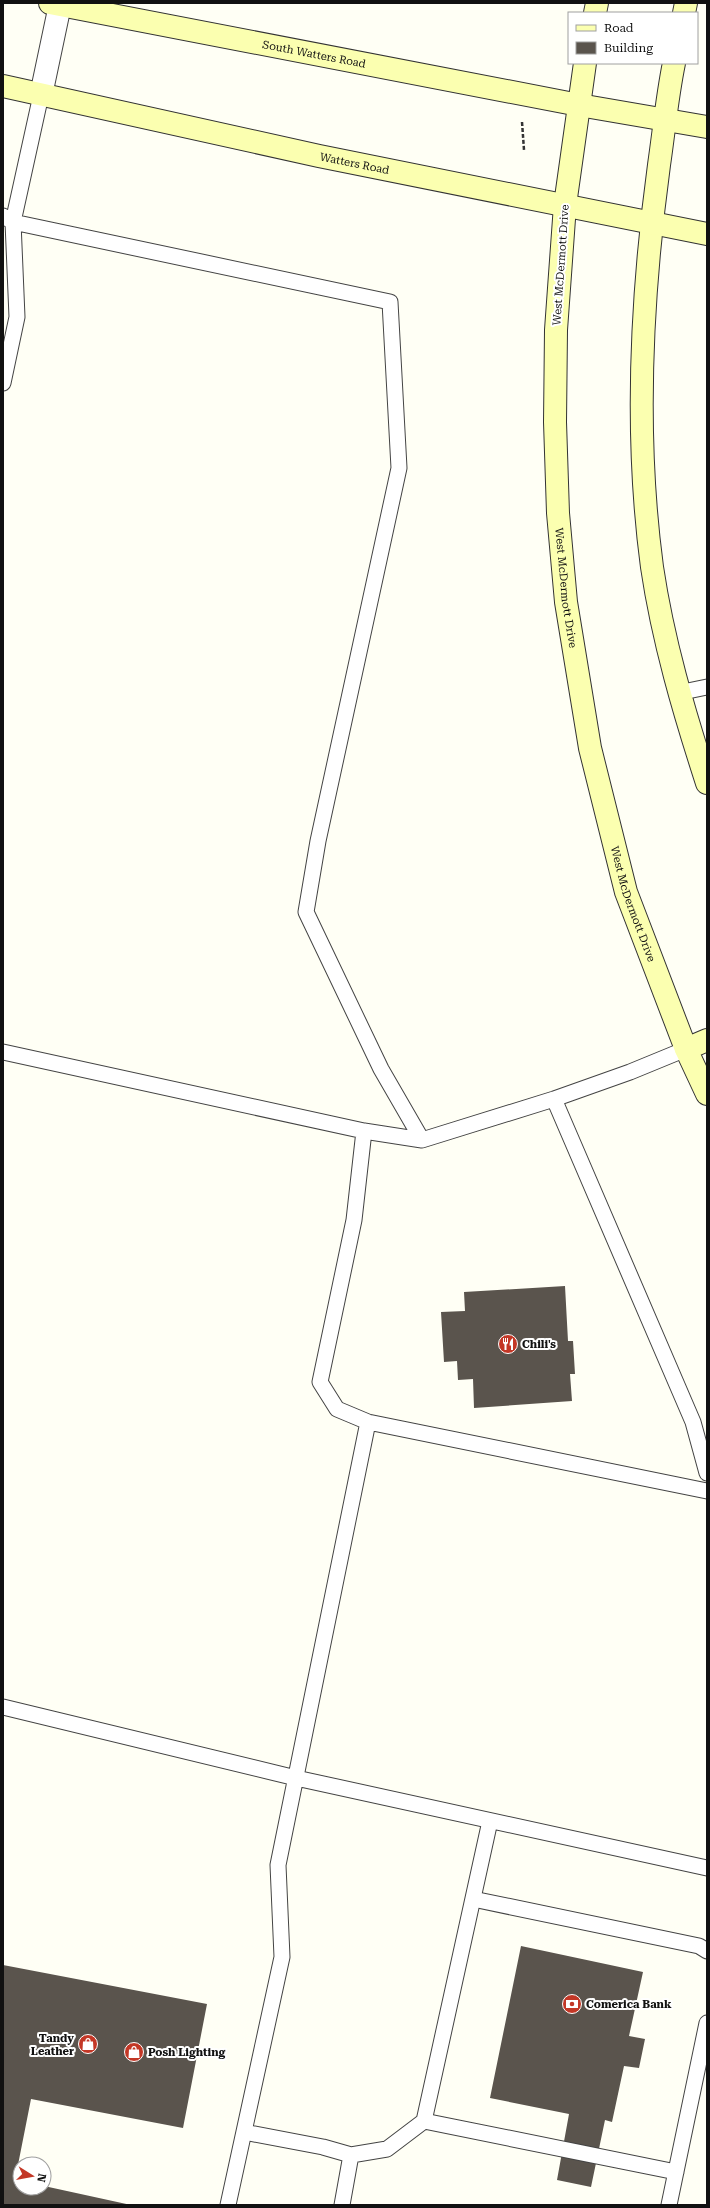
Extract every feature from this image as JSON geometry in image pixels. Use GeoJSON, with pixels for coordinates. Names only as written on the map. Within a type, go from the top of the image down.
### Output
{"type":"FeatureCollection","features":[{"type":"Feature","properties":{"kind":"main road","name":"South Watters Road"},"geometry":{"type":"LineString","coordinates":[[57,4],[579,105]]}},
{"type":"Feature","properties":{"kind":"main road","name":"West McDermott Drive"},"geometry":{"type":"LineString","coordinates":[[585,64],[565,206],[556,330],[555,422],[558,513],[566,602],[590,748],[626,892],[686,1049],[707,1094]]}},
{"type":"Feature","properties":{"kind":"main road"},"geometry":{"type":"LineString","coordinates":[[674,64],[646,263],[641,368],[642,446],[652,567],[678,693],[707,783]]}},
{"type":"Feature","properties":{"kind":"main road","name":"Watters Road"},"geometry":{"type":"LineString","coordinates":[[3,86],[319,156],[707,234]]}},
{"type":"Feature","properties":{"kind":"main road"},"geometry":{"type":"LineString","coordinates":[[579,105],[707,127]]}},
{"type":"Feature","properties":{"kind":"main road"},"geometry":{"type":"LineString","coordinates":[[686,1049],[707,1040]]}},
{"type":"Feature","properties":{"kind":"street"},"geometry":{"type":"LineString","coordinates":[[41,95],[57,4]]}},
{"type":"Feature","properties":{"kind":"lane"},"geometry":{"type":"LineString","coordinates":[[3,383],[17,317],[8,219],[41,95]]}},
{"type":"Feature","properties":{"kind":"lane"},"geometry":{"type":"LineString","coordinates":[[8,219],[390,302],[399,468],[318,841],[306,912],[381,1069],[422,1140]]}},
{"type":"Feature","properties":{"kind":"lane"},"geometry":{"type":"LineString","coordinates":[[678,693],[707,687]]}},
{"type":"Feature","properties":{"kind":"lane"},"geometry":{"type":"LineString","coordinates":[[3,1052],[364,1130],[422,1140],[554,1099],[630,1072],[686,1049]]}},
{"type":"Feature","properties":{"kind":"lane"},"geometry":{"type":"LineString","coordinates":[[554,1099],[693,1422],[707,1473]]}},
{"type":"Feature","properties":{"kind":"lane"},"geometry":{"type":"LineString","coordinates":[[364,1130],[354,1220],[320,1382],[337,1409],[368,1422],[707,1491]]}},
{"type":"Feature","properties":{"kind":"lane"},"geometry":{"type":"LineString","coordinates":[[228,2205],[282,1957],[278,1865],[368,1422]]}},
{"type":"Feature","properties":{"kind":"lane"},"geometry":{"type":"LineString","coordinates":[[3,1707],[296,1778],[707,1868]]}},
{"type":"Feature","properties":{"kind":"lane"},"geometry":{"type":"LineString","coordinates":[[244,2132],[323,2147],[351,2155],[387,2149],[424,2121],[490,1821]]}},
{"type":"Feature","properties":{"kind":"lane"},"geometry":{"type":"LineString","coordinates":[[473,1899],[699,1946],[707,1951]]}},
{"type":"Feature","properties":{"kind":"lane"},"geometry":{"type":"LineString","coordinates":[[669,2205],[707,2023]]}},
{"type":"Feature","properties":{"kind":"lane"},"geometry":{"type":"LineString","coordinates":[[424,2121],[676,2172]]}},
{"type":"Feature","properties":{"kind":"lane"},"geometry":{"type":"LineString","coordinates":[[342,2205],[351,2155]]}},
{"type":"Feature","properties":{"kind":"path"},"geometry":{"type":"LineString","coordinates":[[522,119],[524,150]]}},
{"type":"Feature","properties":{"kind":"building","name":"Chili's"},"geometry":{"type":"Polygon","coordinates":[[[565,1286],[568,1341],[573,1341],[575,1374],[570,1374],[572,1401],[474,1408],[473,1379],[458,1380],[457,1361],[444,1362],[441,1312],[465,1311],[464,1292],[565,1286]]]}},
{"type":"Feature","properties":{"kind":"building","name":"Comerica Bank"},"geometry":{"type":"Polygon","coordinates":[[[521,1946],[643,1972],[629,2036],[645,2039],[639,2068],[624,2066],[612,2122],[605,2120],[591,2187],[557,2180],[569,2114],[490,2098],[521,1946]]]}},
{"type":"Feature","properties":{"kind":"building"},"geometry":{"type":"Polygon","coordinates":[[[3,1965],[207,2004],[183,2128],[31,2099],[20,2156],[12,2156],[12,2196],[52,2196],[52,2188],[131,2205],[3,2205],[3,1965]]]}},
{"type":"Feature","properties":{"kind":"place","name":"Chili's"},"geometry":{"type":"Point","coordinates":[508,1344]}},
{"type":"Feature","properties":{"kind":"place","name":"Comerica Bank"},"geometry":{"type":"Point","coordinates":[572,2004]}},
{"type":"Feature","properties":{"kind":"place","name":"Tandy Leather"},"geometry":{"type":"Point","coordinates":[88,2044]}},
{"type":"Feature","properties":{"kind":"place","name":"Posh Lighting"},"geometry":{"type":"Point","coordinates":[134,2052]}}]}
